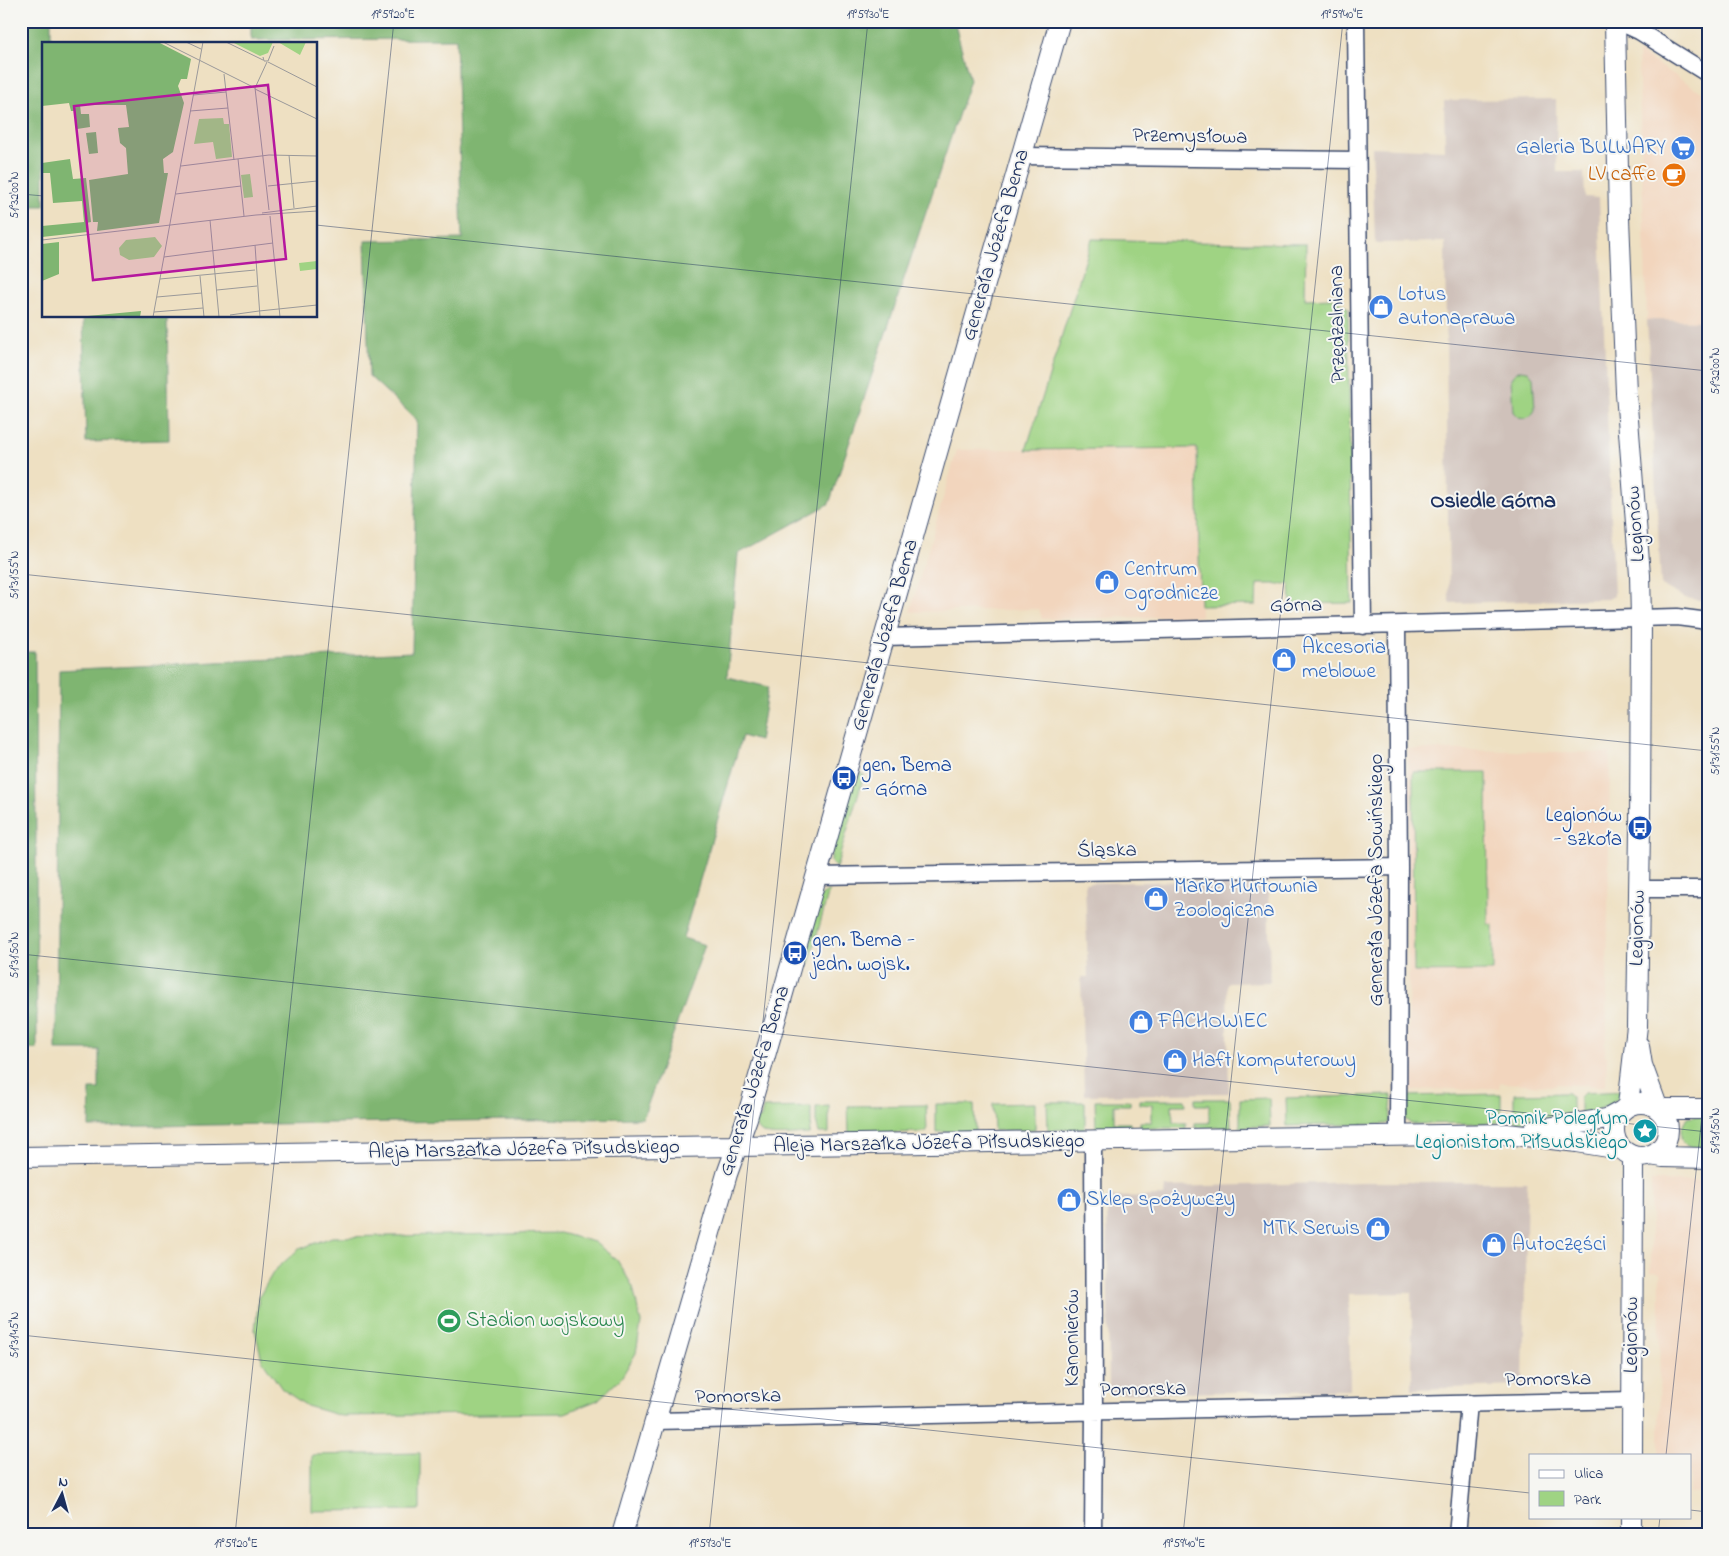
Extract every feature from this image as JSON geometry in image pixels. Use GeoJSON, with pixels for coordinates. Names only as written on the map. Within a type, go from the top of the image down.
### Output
{"type":"FeatureCollection","features":[{"type":"Feature","properties":{"kind":"street","name":"Generała Józefa Bema"},"geometry":{"type":"LineString","coordinates":[[622,1535],[726,1174],[737,1147],[817,876],[1060,21]]}},
{"type":"Feature","properties":{"kind":"street","name":"Przędzalniana"},"geometry":{"type":"LineString","coordinates":[[1356,21],[1363,626]]}},
{"type":"Feature","properties":{"kind":"street"},"geometry":{"type":"LineString","coordinates":[[1616,21],[1639,31],[1708,74]]}},
{"type":"Feature","properties":{"kind":"street","name":"Legionów"},"geometry":{"type":"LineString","coordinates":[[1616,21],[1619,218],[1624,344],[1640,575],[1641,618],[1637,1026],[1642,1065],[1658,1108]]}},
{"type":"Feature","properties":{"kind":"street","name":"Przemysłowa"},"geometry":{"type":"LineString","coordinates":[[1022,156],[1357,160]]}},
{"type":"Feature","properties":{"kind":"street","name":"Górna"},"geometry":{"type":"LineString","coordinates":[[884,637],[1677,617],[1708,621]]}},
{"type":"Feature","properties":{"kind":"street","name":"Generała Józefa Sowińskiego"},"geometry":{"type":"LineString","coordinates":[[1397,625],[1399,867],[1398,1136]]}},
{"type":"Feature","properties":{"kind":"street","name":"Śląska"},"geometry":{"type":"LineString","coordinates":[[817,876],[1399,867]]}},
{"type":"Feature","properties":{"kind":"street"},"geometry":{"type":"LineString","coordinates":[[1639,889],[1708,889]]}},
{"type":"Feature","properties":{"kind":"street","name":"Legionów"},"geometry":{"type":"LineString","coordinates":[[1624,1108],[1637,1026]]}},
{"type":"Feature","properties":{"kind":"street"},"geometry":{"type":"LineString","coordinates":[[1658,1108],[1665,1118],[1668,1129],[1666,1140],[1659,1150],[1635,1153],[1616,1140],[1615,1120],[1624,1108],[1638,1102],[1658,1108],[1708,1109]]}},
{"type":"Feature","properties":{"kind":"street","name":"Aleja Marszałka Józefa Piłsudskiego"},"geometry":{"type":"LineString","coordinates":[[21,1157],[1508,1134],[1607,1119],[1624,1108]]}},
{"type":"Feature","properties":{"kind":"street","name":"Aleja Marszałka Józefa Piłsudskiego"},"geometry":{"type":"LineString","coordinates":[[1508,1134],[1577,1142],[1663,1157],[1708,1158]]}},
{"type":"Feature","properties":{"kind":"street","name":"Kanonierów"},"geometry":{"type":"LineString","coordinates":[[1093,1141],[1093,1535]]}},
{"type":"Feature","properties":{"kind":"street","name":"Legionów"},"geometry":{"type":"LineString","coordinates":[[1632,1454],[1635,1153]]}},
{"type":"Feature","properties":{"kind":"street","name":"Pomorska"},"geometry":{"type":"LineString","coordinates":[[655,1421],[1632,1400]]}},
{"type":"Feature","properties":{"kind":"street"},"geometry":{"type":"LineString","coordinates":[[1457,1535],[1469,1403]]}},
{"type":"Feature","properties":{"kind":"street"},"geometry":{"type":"LineString","coordinates":[[1631,1518],[1631,1535]]}},
{"type":"Feature","properties":{"kind":"shaded area"},"geometry":{"type":"Polygon","coordinates":[[[1638,52],[1708,96],[1708,321],[1647,320],[1638,52]]]}},
{"type":"Feature","properties":{"kind":"shaded area"},"geometry":{"type":"Polygon","coordinates":[[[1556,99],[1557,172],[1584,172],[1585,197],[1599,198],[1614,596],[1608,599],[1449,603],[1445,242],[1375,243],[1372,147],[1445,150],[1444,101],[1556,99]]]}},
{"type":"Feature","properties":{"kind":"shaded area"},"geometry":{"type":"Polygon","coordinates":[[[1647,320],[1708,321],[1708,601],[1685,598],[1661,585],[1647,320]]]}},
{"type":"Feature","properties":{"kind":"shaded area"},"geometry":{"type":"Polygon","coordinates":[[[1197,447],[1201,616],[1042,619],[1039,609],[910,612],[957,450],[1197,447]]]}},
{"type":"Feature","properties":{"kind":"shaded area"},"geometry":{"type":"Polygon","coordinates":[[[1408,749],[1610,753],[1607,1039],[1605,1040],[1605,1056],[1607,1056],[1606,1083],[1604,1086],[1500,1083],[1499,1088],[1409,1090],[1408,749]]]}},
{"type":"Feature","properties":{"kind":"shaded area"},"geometry":{"type":"Polygon","coordinates":[[[1268,880],[1270,982],[1227,983],[1229,1093],[1084,1095],[1081,977],[1088,977],[1085,883],[1268,880]]]}},
{"type":"Feature","properties":{"kind":"shaded area"},"geometry":{"type":"Polygon","coordinates":[[[1651,1181],[1708,1181],[1708,1493],[1692,1493],[1692,1454],[1659,1454],[1660,1272],[1651,1271],[1651,1181]]]}},
{"type":"Feature","properties":{"kind":"shaded area"},"geometry":{"type":"Polygon","coordinates":[[[1362,1182],[1527,1182],[1523,1386],[1412,1389],[1412,1293],[1349,1294],[1350,1390],[1114,1394],[1109,1392],[1107,1197],[1164,1196],[1165,1187],[1362,1182]]]}},
{"type":"Feature","properties":{"kind":"green space"},"geometry":{"type":"Polygon","coordinates":[[[21,21],[51,21],[51,42],[42,42],[42,206],[21,206],[21,21]]]}},
{"type":"Feature","properties":{"kind":"green space"},"geometry":{"type":"Polygon","coordinates":[[[251,21],[954,21],[970,80],[829,504],[738,554],[727,677],[768,687],[759,741],[742,736],[683,938],[705,945],[643,1118],[89,1127],[90,1089],[99,1089],[99,1050],[56,1050],[59,670],[412,652],[417,420],[369,376],[365,241],[462,239],[456,39],[251,40],[251,21]]]}},
{"type":"Feature","properties":{"kind":"green space"},"geometry":{"type":"Polygon","coordinates":[[[1092,239],[1306,244],[1305,299],[1333,298],[1348,308],[1352,603],[1291,604],[1290,584],[1257,584],[1256,605],[1200,606],[1197,448],[1026,450],[1092,239]]]}},
{"type":"Feature","properties":{"kind":"green space"},"geometry":{"type":"Polygon","coordinates":[[[83,318],[167,318],[169,440],[86,442],[83,318]]]}},
{"type":"Feature","properties":{"kind":"green space"},"geometry":{"type":"Polygon","coordinates":[[[1521,370],[1528,371],[1533,377],[1535,410],[1531,416],[1525,418],[1518,417],[1513,412],[1511,378],[1521,370]]]}},
{"type":"Feature","properties":{"kind":"green space"},"geometry":{"type":"Polygon","coordinates":[[[21,652],[35,652],[37,1049],[21,1049],[21,652]]]}},
{"type":"Feature","properties":{"kind":"green space"},"geometry":{"type":"Polygon","coordinates":[[[855,771],[864,775],[836,868],[831,862],[831,855],[855,771]]]}},
{"type":"Feature","properties":{"kind":"green space"},"geometry":{"type":"Polygon","coordinates":[[[1413,772],[1487,772],[1488,924],[1493,925],[1493,971],[1414,972],[1413,772]]]}},
{"type":"Feature","properties":{"kind":"green space"},"geometry":{"type":"Polygon","coordinates":[[[829,891],[809,964],[796,978],[821,896],[829,891]]]}},
{"type":"Feature","properties":{"kind":"green space"},"geometry":{"type":"Polygon","coordinates":[[[1624,1091],[1610,1104],[1580,1115],[1580,1097],[1584,1093],[1624,1091]]]}},
{"type":"Feature","properties":{"kind":"green space"},"geometry":{"type":"Polygon","coordinates":[[[1568,1093],[1572,1097],[1572,1117],[1533,1122],[1517,1122],[1514,1118],[1514,1094],[1568,1093]]]}},
{"type":"Feature","properties":{"kind":"green space"},"geometry":{"type":"Polygon","coordinates":[[[1501,1094],[1501,1120],[1497,1123],[1411,1124],[1405,1119],[1405,1096],[1501,1094]]]}},
{"type":"Feature","properties":{"kind":"green space"},"geometry":{"type":"Polygon","coordinates":[[[1392,1095],[1390,1122],[1386,1124],[1287,1126],[1286,1098],[1392,1095]]]}},
{"type":"Feature","properties":{"kind":"green space"},"geometry":{"type":"Polygon","coordinates":[[[1269,1098],[1270,1126],[1240,1127],[1240,1099],[1269,1098]]]}},
{"type":"Feature","properties":{"kind":"green space"},"geometry":{"type":"Polygon","coordinates":[[[1195,1099],[1230,1099],[1231,1127],[1195,1128],[1195,1123],[1209,1123],[1209,1105],[1195,1105],[1195,1099]]]}},
{"type":"Feature","properties":{"kind":"green space"},"geometry":{"type":"Polygon","coordinates":[[[1140,1100],[1185,1100],[1186,1105],[1172,1105],[1173,1123],[1186,1123],[1186,1128],[1140,1128],[1140,1122],[1152,1122],[1152,1105],[1140,1104],[1140,1100]]]}},
{"type":"Feature","properties":{"kind":"green space"},"geometry":{"type":"Polygon","coordinates":[[[1095,1101],[1130,1101],[1130,1105],[1114,1105],[1114,1123],[1130,1123],[1130,1128],[1096,1129],[1095,1101]]]}},
{"type":"Feature","properties":{"kind":"green space"},"geometry":{"type":"Polygon","coordinates":[[[1047,1102],[1085,1102],[1085,1129],[1048,1130],[1047,1102]]]}},
{"type":"Feature","properties":{"kind":"green space"},"geometry":{"type":"Polygon","coordinates":[[[1035,1103],[1035,1130],[994,1131],[993,1104],[1035,1103]]]}},
{"type":"Feature","properties":{"kind":"green space"},"geometry":{"type":"Polygon","coordinates":[[[936,1104],[974,1104],[975,1131],[936,1132],[936,1104]]]}},
{"type":"Feature","properties":{"kind":"green space"},"geometry":{"type":"Polygon","coordinates":[[[926,1105],[927,1132],[849,1134],[848,1106],[926,1105]]]}},
{"type":"Feature","properties":{"kind":"green space"},"geometry":{"type":"Polygon","coordinates":[[[829,1106],[829,1133],[819,1133],[816,1122],[816,1107],[829,1106]]]}},
{"type":"Feature","properties":{"kind":"green space"},"geometry":{"type":"Polygon","coordinates":[[[811,1107],[809,1134],[778,1136],[763,1133],[756,1125],[755,1119],[761,1118],[763,1108],[811,1107]]]}},
{"type":"Feature","properties":{"kind":"green space"},"geometry":{"type":"Polygon","coordinates":[[[1708,1114],[1708,1153],[1688,1146],[1684,1143],[1681,1133],[1687,1118],[1708,1114]]]}},
{"type":"Feature","properties":{"kind":"green space"},"geometry":{"type":"Polygon","coordinates":[[[560,1233],[594,1242],[617,1260],[633,1287],[641,1323],[636,1353],[621,1378],[598,1400],[565,1413],[341,1416],[307,1406],[282,1389],[262,1360],[255,1330],[259,1297],[274,1271],[299,1249],[332,1237],[560,1233]]]}},
{"type":"Feature","properties":{"kind":"green space"},"geometry":{"type":"Polygon","coordinates":[[[420,1453],[420,1510],[312,1511],[312,1455],[420,1453]]]}},
{"type":"Feature","properties":{"kind":"place","name":"Galeria BULWARY"},"geometry":{"type":"Point","coordinates":[1683,148]}},
{"type":"Feature","properties":{"kind":"place","name":"LV caffe"},"geometry":{"type":"Point","coordinates":[1674,175]}},
{"type":"Feature","properties":{"kind":"place","name":"Lotus autonaprawa"},"geometry":{"type":"Point","coordinates":[1381,307]}},
{"type":"Feature","properties":{"kind":"place","name":"Centrum Ogrodnicze"},"geometry":{"type":"Point","coordinates":[1107,582]}},
{"type":"Feature","properties":{"kind":"place","name":"Akcesoria meblowe"},"geometry":{"type":"Point","coordinates":[1284,660]}},
{"type":"Feature","properties":{"kind":"place","name":"gen. Bema - Górna"},"geometry":{"type":"Point","coordinates":[844,778]}},
{"type":"Feature","properties":{"kind":"place","name":"Legionów - szkoła"},"geometry":{"type":"Point","coordinates":[1640,828]}},
{"type":"Feature","properties":{"kind":"place","name":"Marko Hurtownia Zoologiczna"},"geometry":{"type":"Point","coordinates":[1156,899]}},
{"type":"Feature","properties":{"kind":"place","name":"gen. Bema - jedn. wojsk."},"geometry":{"type":"Point","coordinates":[795,953]}},
{"type":"Feature","properties":{"kind":"place","name":"FACHOWIEC"},"geometry":{"type":"Point","coordinates":[1141,1022]}},
{"type":"Feature","properties":{"kind":"place","name":"Haft komputerowy"},"geometry":{"type":"Point","coordinates":[1175,1061]}},
{"type":"Feature","properties":{"kind":"place","name":"Pomnik Poległym Legionistom Piłsudskiego"},"geometry":{"type":"Point","coordinates":[1645,1131]}},
{"type":"Feature","properties":{"kind":"place","name":"Sklep spożywczy"},"geometry":{"type":"Point","coordinates":[1069,1200]}},
{"type":"Feature","properties":{"kind":"place","name":"MTK Serwis"},"geometry":{"type":"Point","coordinates":[1378,1229]}},
{"type":"Feature","properties":{"kind":"place","name":"Autoczęści"},"geometry":{"type":"Point","coordinates":[1494,1245]}},
{"type":"Feature","properties":{"kind":"place","name":"Stadion wojskowy"},"geometry":{"type":"Point","coordinates":[449,1321]}},
{"type":"Feature","properties":{"kind":"district","name":"Osiedle Górna"},"geometry":{"type":"Point","coordinates":[1493,502]}}]}
